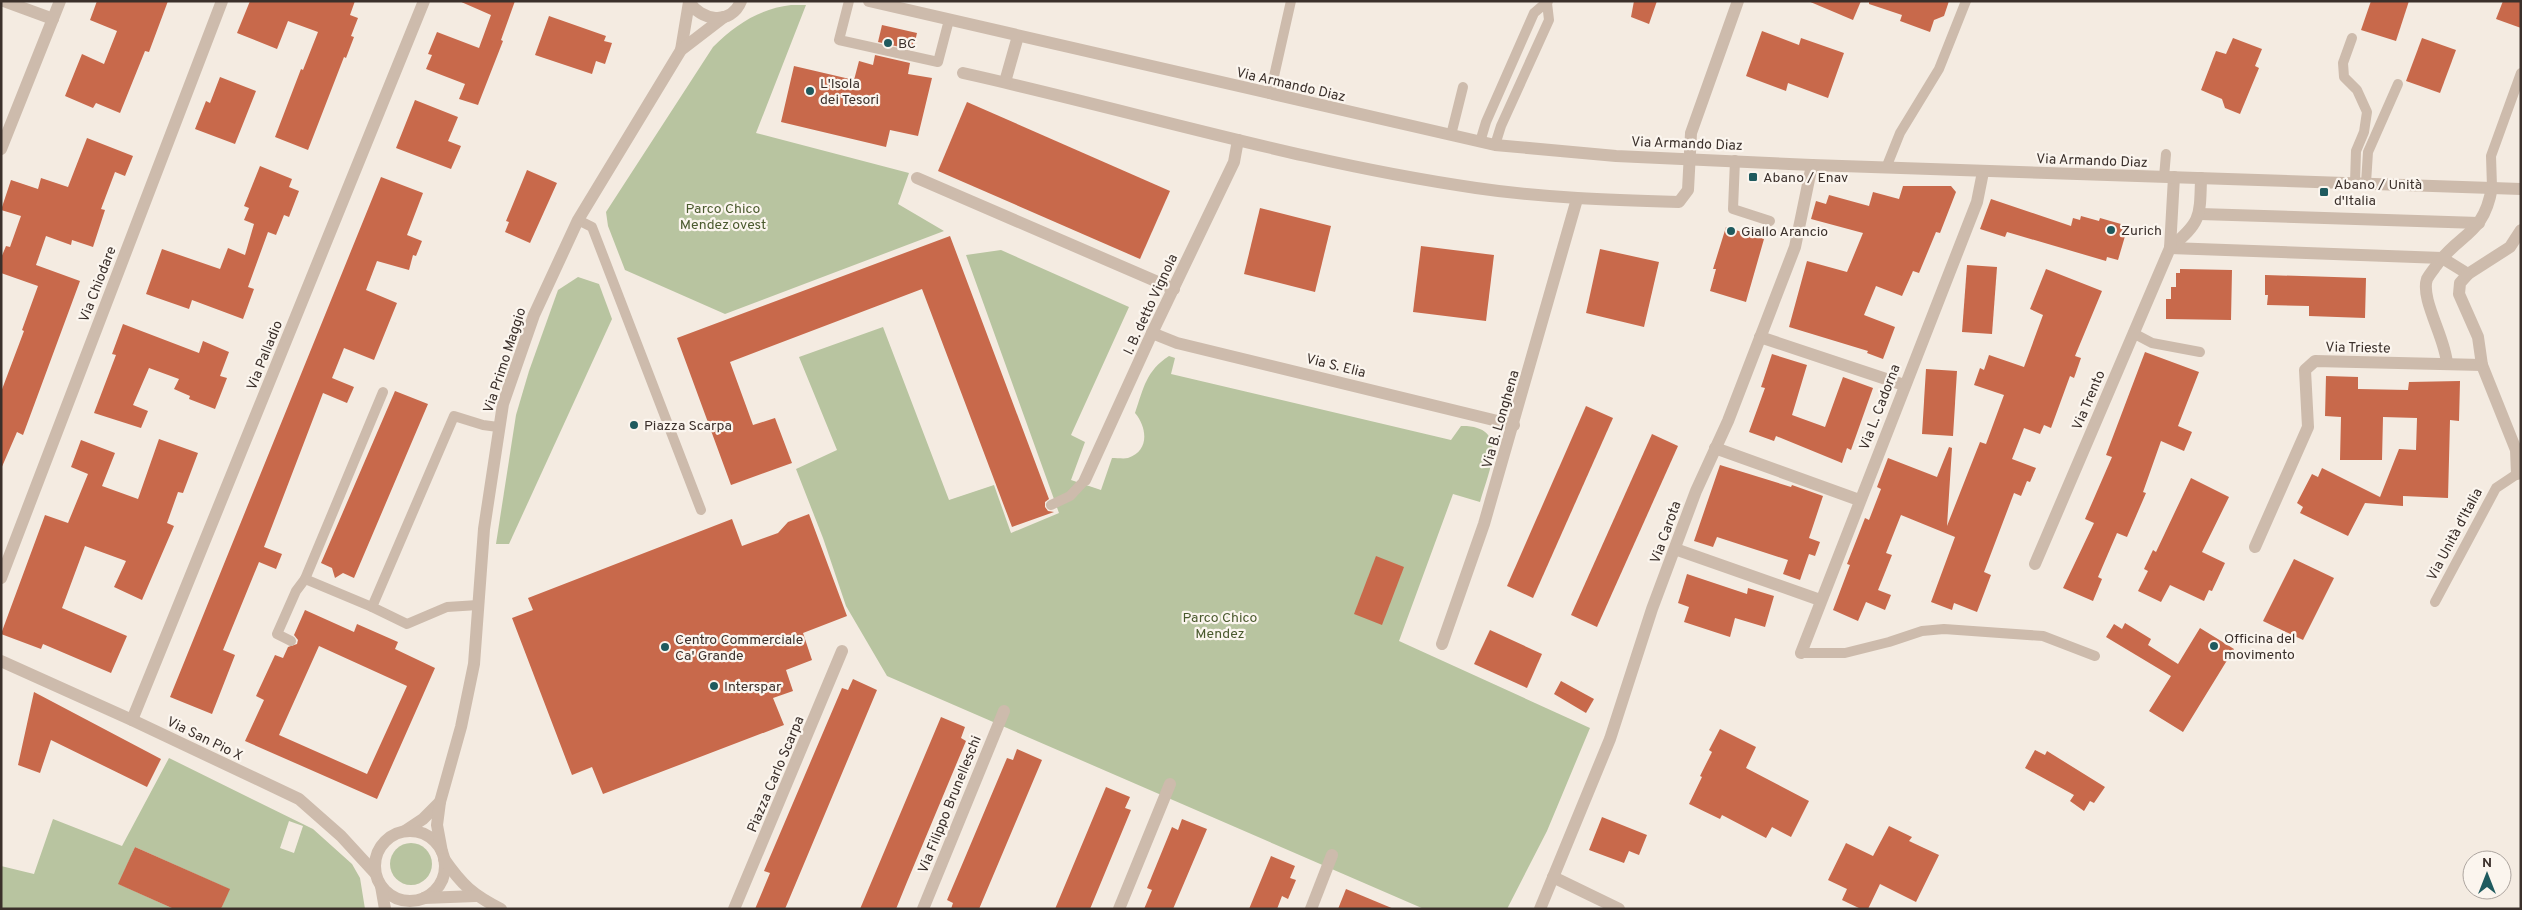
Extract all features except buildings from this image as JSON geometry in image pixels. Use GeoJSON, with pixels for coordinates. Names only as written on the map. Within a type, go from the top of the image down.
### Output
{"type":"FeatureCollection","features":[{"type":"Feature","properties":{"kind":"street"},"geometry":{"type":"LineString","coordinates":[[4,1],[53,19]]}},
{"type":"Feature","properties":{"kind":"street"},"geometry":{"type":"LineString","coordinates":[[1,149],[60,1]]}},
{"type":"Feature","properties":{"kind":"street","name":"Via Chiodare"},"geometry":{"type":"LineString","coordinates":[[1,578],[222,1]]}},
{"type":"Feature","properties":{"kind":"street","name":"Via Palladio"},"geometry":{"type":"LineString","coordinates":[[132,720],[424,1]]}},
{"type":"Feature","properties":{"kind":"street","name":"Via Armando Diaz"},"geometry":{"type":"LineString","coordinates":[[869,1],[1495,145],[1616,156],[1812,165],[2521,189]]}},
{"type":"Feature","properties":{"kind":"street"},"geometry":{"type":"LineString","coordinates":[[963,73],[1238,140],[1436,182],[1577,199],[1679,202],[1688,190],[1688,158],[1691,133],[1738,1]]}},
{"type":"Feature","properties":{"kind":"street"},"geometry":{"type":"LineString","coordinates":[[689,2],[695,11],[704,16],[724,17]]}},
{"type":"Feature","properties":{"kind":"street","name":"Via Primo Maggio"},"geometry":{"type":"LineString","coordinates":[[681,50],[689,2]]}},
{"type":"Feature","properties":{"kind":"street","name":"Via Primo Maggio"},"geometry":{"type":"LineString","coordinates":[[405,909],[434,891],[441,882],[445,870],[437,825],[440,802],[461,727],[474,664],[484,529],[498,427],[503,404],[534,314],[578,220],[681,50],[733,12],[742,2]]}},
{"type":"Feature","properties":{"kind":"street"},"geometry":{"type":"LineString","coordinates":[[1005,82],[1018,36]]}},
{"type":"Feature","properties":{"kind":"street","name":"I. B. detto Vignola"},"geometry":{"type":"LineString","coordinates":[[1086,480],[1152,333],[1234,162],[1238,140]]}},
{"type":"Feature","properties":{"kind":"street","name":"Via Carota"},"geometry":{"type":"LineString","coordinates":[[1540,909],[1610,739],[1652,609],[1696,491],[1795,247],[1812,165]]}},
{"type":"Feature","properties":{"kind":"street","name":"Via L. Cadorna"},"geometry":{"type":"LineString","coordinates":[[1801,653],[1859,500],[1977,202],[1984,172]]}},
{"type":"Feature","properties":{"kind":"street"},"geometry":{"type":"LineString","coordinates":[[2169,177],[2173,197],[2170,248]]}},
{"type":"Feature","properties":{"kind":"street"},"geometry":{"type":"LineString","coordinates":[[917,178],[1174,289]]}},
{"type":"Feature","properties":{"kind":"street"},"geometry":{"type":"LineString","coordinates":[[2170,248],[2189,232],[2200,214],[2201,178]]}},
{"type":"Feature","properties":{"kind":"street"},"geometry":{"type":"LineString","coordinates":[[2447,364],[2446,350],[2427,298],[2427,279],[2442,258],[2466,238],[2479,223],[2489,205],[2492,187]]}},
{"type":"Feature","properties":{"kind":"street","name":"Via B. Longhena"},"geometry":{"type":"LineString","coordinates":[[1442,644],[1484,524],[1514,425],[1577,199]]}},
{"type":"Feature","properties":{"kind":"street"},"geometry":{"type":"LineString","coordinates":[[2200,214],[2479,223]]}},
{"type":"Feature","properties":{"kind":"street"},"geometry":{"type":"LineString","coordinates":[[2170,248],[2442,258],[2468,274],[2510,247],[2521,230]]}},
{"type":"Feature","properties":{"kind":"street","name":"Via Trento"},"geometry":{"type":"LineString","coordinates":[[2035,564],[2170,248]]}},
{"type":"Feature","properties":{"kind":"street","name":"Via Unità d'Italia"},"geometry":{"type":"LineString","coordinates":[[2468,274],[2460,283],[2459,294],[2478,337],[2482,364],[2516,450],[2517,474]]}},
{"type":"Feature","properties":{"kind":"street","name":"Via S. Elia"},"geometry":{"type":"LineString","coordinates":[[1152,333],[1177,343],[1514,425]]}},
{"type":"Feature","properties":{"kind":"street"},"geometry":{"type":"LineString","coordinates":[[1760,337],[1904,385]]}},
{"type":"Feature","properties":{"kind":"street","name":"Via Trieste"},"geometry":{"type":"LineString","coordinates":[[2255,547],[2308,427],[2305,370],[2315,360],[2482,364]]}},
{"type":"Feature","properties":{"kind":"street"},"geometry":{"type":"LineString","coordinates":[[1715,448],[1859,500]]}},
{"type":"Feature","properties":{"kind":"street"},"geometry":{"type":"LineString","coordinates":[[1675,549],[1820,600]]}},
{"type":"Feature","properties":{"kind":"street","name":"Piazza Carlo Scarpa"},"geometry":{"type":"LineString","coordinates":[[734,909],[842,651]]}},
{"type":"Feature","properties":{"kind":"street","name":"Via San Pio X"},"geometry":{"type":"LineString","coordinates":[[1,661],[132,720],[299,800],[341,836],[375,873]]}},
{"type":"Feature","properties":{"kind":"street","name":"Via Filippo Brunelleschi"},"geometry":{"type":"LineString","coordinates":[[923,909],[1004,711]]}},
{"type":"Feature","properties":{"kind":"street"},"geometry":{"type":"LineString","coordinates":[[1119,909],[1170,784]]}},
{"type":"Feature","properties":{"kind":"street","name":"Via Primo Maggio"},"geometry":{"type":"LineString","coordinates":[[375,873],[378,849],[386,839],[405,831],[423,819],[440,802]]}},
{"type":"Feature","properties":{"kind":"street"},"geometry":{"type":"LineString","coordinates":[[405,831],[421,832],[433,839],[457,877],[476,896],[501,909]]}},
{"type":"Feature","properties":{"kind":"street"},"geometry":{"type":"LineString","coordinates":[[1311,909],[1332,855]]}},
{"type":"Feature","properties":{"kind":"street"},"geometry":{"type":"LineString","coordinates":[[375,873],[381,886],[385,909]]}},
{"type":"Feature","properties":{"kind":"street"},"geometry":{"type":"LineString","coordinates":[[1553,877],[1619,909]]}},
{"type":"Feature","properties":{"kind":"street"},"geometry":{"type":"LineString","coordinates":[[381,886],[388,894],[398,898],[421,899],[476,896]]}},
{"type":"Feature","properties":{"kind":"lane"},"geometry":{"type":"LineString","coordinates":[[849,1],[839,40],[938,62],[949,20]]}},
{"type":"Feature","properties":{"kind":"lane"},"geometry":{"type":"LineString","coordinates":[[1270,94],[1292,1]]}},
{"type":"Feature","properties":{"kind":"lane"},"geometry":{"type":"LineString","coordinates":[[1886,168],[1900,133],[1939,69],[1966,1]]}},
{"type":"Feature","properties":{"kind":"lane"},"geometry":{"type":"LineString","coordinates":[[1480,142],[1489,115],[1534,13],[1548,2]]}},
{"type":"Feature","properties":{"kind":"lane"},"geometry":{"type":"LineString","coordinates":[[1495,145],[1501,126],[1549,20],[1548,2]]}},
{"type":"Feature","properties":{"kind":"lane"},"geometry":{"type":"LineString","coordinates":[[2352,38],[2343,63],[2344,77],[2357,90],[2367,112],[2364,132],[2356,151],[2361,183]]}},
{"type":"Feature","properties":{"kind":"lane"},"geometry":{"type":"LineString","coordinates":[[2492,187],[2491,156],[2521,73]]}},
{"type":"Feature","properties":{"kind":"lane"},"geometry":{"type":"LineString","coordinates":[[2361,183],[2368,152],[2398,84]]}},
{"type":"Feature","properties":{"kind":"lane"},"geometry":{"type":"LineString","coordinates":[[1451,135],[1463,87]]}},
{"type":"Feature","properties":{"kind":"lane"},"geometry":{"type":"LineString","coordinates":[[2166,154],[2169,177]]}},
{"type":"Feature","properties":{"kind":"lane"},"geometry":{"type":"LineString","coordinates":[[1734,160],[1733,208],[1770,221]]}},
{"type":"Feature","properties":{"kind":"lane"},"geometry":{"type":"LineString","coordinates":[[578,220],[592,227],[701,510]]}},
{"type":"Feature","properties":{"kind":"lane"},"geometry":{"type":"LineString","coordinates":[[2133,333],[2152,343],[2200,352]]}},
{"type":"Feature","properties":{"kind":"lane"},"geometry":{"type":"LineString","coordinates":[[291,641],[277,634],[296,591],[304,578],[382,392]]}},
{"type":"Feature","properties":{"kind":"lane"},"geometry":{"type":"LineString","coordinates":[[372,607],[454,416],[483,426],[498,427]]}},
{"type":"Feature","properties":{"kind":"lane","name":"Via Unità d'Italia"},"geometry":{"type":"LineString","coordinates":[[2435,602],[2496,488],[2517,474]]}},
{"type":"Feature","properties":{"kind":"lane"},"geometry":{"type":"LineString","coordinates":[[1051,505],[1070,496],[1086,480]]}},
{"type":"Feature","properties":{"kind":"lane"},"geometry":{"type":"LineString","coordinates":[[304,578],[407,624],[446,607],[478,605]]}},
{"type":"Feature","properties":{"kind":"lane"},"geometry":{"type":"LineString","coordinates":[[1801,653],[1844,653],[1889,642],[1922,631],[1944,629],[2043,636],[2095,656]]}},
{"type":"Feature","properties":{"kind":"green space","name":"Parco Chico Mendez ovest"},"geometry":{"type":"Polygon","coordinates":[[[791,5],[806,5],[756,133],[909,173],[898,204],[944,231],[725,314],[625,270],[608,226],[606,212],[713,47],[730,31],[758,14],[791,5]]]}},
{"type":"Feature","properties":{"kind":"green space","name":"Parco Chico Mendez"},"geometry":{"type":"Polygon","coordinates":[[[1001,250],[1129,307],[1071,435],[1085,442],[1071,480],[1101,490],[1112,458],[1128,458],[1140,450],[1143,444],[1144,432],[1135,413],[1147,380],[1155,368],[1169,356],[1175,358],[1171,374],[1451,440],[1461,426],[1477,428],[1487,433],[1492,442],[1493,453],[1488,478],[1480,502],[1453,494],[1399,641],[1590,728],[1547,831],[1507,909],[1424,909],[887,676],[846,606],[823,538],[796,469],[837,450],[799,357],[883,327],[949,500],[994,485],[1011,533],[1059,513],[966,255],[1001,250]]]}},
{"type":"Feature","properties":{"kind":"green space"},"geometry":{"type":"Polygon","coordinates":[[[578,277],[599,284],[612,319],[509,544],[496,544],[516,415],[529,371],[558,290],[578,277]]]}},
{"type":"Feature","properties":{"kind":"green space"},"geometry":{"type":"Polygon","coordinates":[[[169,758],[313,829],[352,864],[360,878],[365,909],[221,909],[229,889],[135,847],[119,884],[174,909],[1,909],[1,866],[34,874],[53,819],[122,846],[169,758]],[[289,821],[280,848],[294,853],[303,826],[289,821]]]}},
{"type":"Feature","properties":{"kind":"green space"},"geometry":{"type":"Polygon","coordinates":[[[411,843],[426,849],[432,864],[426,879],[411,885],[396,879],[390,864],[396,849],[411,843]]]}},
{"type":"Feature","properties":{"kind":"place","name":"BC"},"geometry":{"type":"Point","coordinates":[888,43]}},
{"type":"Feature","properties":{"kind":"place","name":"L'Isola dei Tesori"},"geometry":{"type":"Point","coordinates":[810,91]}},
{"type":"Feature","properties":{"kind":"place","name":"Abano / Enav"},"geometry":{"type":"Point","coordinates":[1753,177]}},
{"type":"Feature","properties":{"kind":"place","name":"Abano / Unità d'Italia"},"geometry":{"type":"Point","coordinates":[2324,192]}},
{"type":"Feature","properties":{"kind":"place","name":"Zurich"},"geometry":{"type":"Point","coordinates":[2111,230]}},
{"type":"Feature","properties":{"kind":"place","name":"Giallo Arancio"},"geometry":{"type":"Point","coordinates":[1731,231]}},
{"type":"Feature","properties":{"kind":"place","name":"Piazza Scarpa"},"geometry":{"type":"Point","coordinates":[634,425]}},
{"type":"Feature","properties":{"kind":"place","name":"Officina del movimento"},"geometry":{"type":"Point","coordinates":[2214,646]}},
{"type":"Feature","properties":{"kind":"place","name":"Centro Commerciale Ca' Grande"},"geometry":{"type":"Point","coordinates":[665,647]}},
{"type":"Feature","properties":{"kind":"place","name":"Interspar"},"geometry":{"type":"Point","coordinates":[714,686]}}]}
